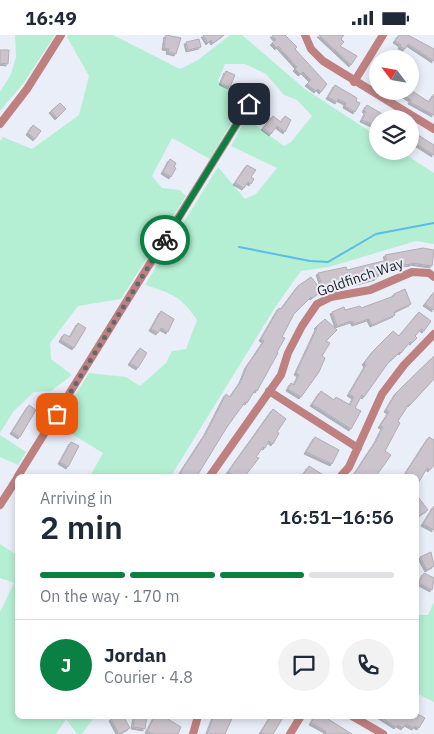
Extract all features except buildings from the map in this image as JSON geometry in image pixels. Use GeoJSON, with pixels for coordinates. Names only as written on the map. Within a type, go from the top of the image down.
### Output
{"type":"FeatureCollection","features":[{"type":"Feature","properties":{"kind":"street"},"geometry":{"type":"LineString","coordinates":[[0,123],[27,89],[61,35]]}},
{"type":"Feature","properties":{"kind":"street"},"geometry":{"type":"LineString","coordinates":[[305,35],[311,49],[322,61],[434,129]]}},
{"type":"Feature","properties":{"kind":"street"},"geometry":{"type":"LineString","coordinates":[[354,81],[383,35]]}},
{"type":"Feature","properties":{"kind":"street"},"geometry":{"type":"LineString","coordinates":[[20,474],[259,88]]}},
{"type":"Feature","properties":{"kind":"street","name":"Goldfinch Way"},"geometry":{"type":"LineString","coordinates":[[211,474],[281,375],[288,353],[302,326],[317,304],[331,297],[370,290],[412,272],[429,273],[434,277]]}},
{"type":"Feature","properties":{"kind":"street"},"geometry":{"type":"LineString","coordinates":[[343,474],[349,467],[382,394],[404,365],[434,334]]}},
{"type":"Feature","properties":{"kind":"street"},"geometry":{"type":"LineString","coordinates":[[269,391],[358,448]]}},
{"type":"Feature","properties":{"kind":"street"},"geometry":{"type":"LineString","coordinates":[[0,505],[15,482]]}},
{"type":"Feature","properties":{"kind":"street"},"geometry":{"type":"LineString","coordinates":[[193,734],[197,719]]}},
{"type":"Feature","properties":{"kind":"street"},"geometry":{"type":"LineString","coordinates":[[290,734],[299,719]]}},
{"type":"Feature","properties":{"kind":"street"},"geometry":{"type":"LineString","coordinates":[[357,719],[383,734]]}},
{"type":"Feature","properties":{"kind":"green space"},"geometry":{"type":"Polygon","coordinates":[[[15,35],[55,35],[23,84],[0,111],[0,92],[11,74],[16,57],[15,35]]]}},
{"type":"Feature","properties":{"kind":"green space"},"geometry":{"type":"Polygon","coordinates":[[[68,35],[113,35],[180,69],[198,60],[230,35],[242,35],[305,89],[369,131],[369,160],[414,160],[434,173],[434,244],[416,241],[329,267],[301,271],[276,306],[172,474],[91,474],[103,453],[57,425],[89,373],[126,377],[140,386],[166,363],[172,351],[186,349],[197,320],[180,300],[145,285],[218,167],[245,199],[256,194],[277,168],[231,146],[246,118],[284,146],[291,142],[312,116],[297,100],[284,95],[266,74],[245,64],[225,64],[218,81],[227,89],[240,94],[240,108],[210,159],[172,138],[152,176],[162,188],[180,190],[186,196],[121,299],[78,306],[50,343],[51,359],[72,375],[51,391],[34,392],[13,412],[0,433],[0,141],[3,137],[32,149],[79,115],[89,76],[67,37],[68,35]]]}},
{"type":"Feature","properties":{"kind":"green space"},"geometry":{"type":"Polygon","coordinates":[[[0,435],[26,452],[18,465],[0,457],[0,435]]]}},
{"type":"Feature","properties":{"kind":"green space"},"geometry":{"type":"Polygon","coordinates":[[[0,544],[15,554],[15,719],[66,719],[56,734],[0,734],[0,612],[14,583],[0,578],[0,544]]]}},
{"type":"Feature","properties":{"kind":"green space"},"geometry":{"type":"Polygon","coordinates":[[[434,602],[434,702],[419,694],[419,615],[428,615],[434,602]]]}},
{"type":"Feature","properties":{"kind":"green space"},"geometry":{"type":"Polygon","coordinates":[[[66,719],[93,719],[82,734],[77,734],[66,719]]]}},
{"type":"Feature","properties":{"kind":"waterway"},"geometry":{"type":"LineString","coordinates":[[239,247],[310,261],[328,262],[376,234],[434,223]]}},
{"type":"Feature","properties":{"kind":"way so far"},"geometry":{"type":"LineString","coordinates":[[57,414],[165,240]]}},
{"type":"Feature","properties":{"kind":"route"},"geometry":{"type":"LineString","coordinates":[[165,240],[249,104]]}}]}
